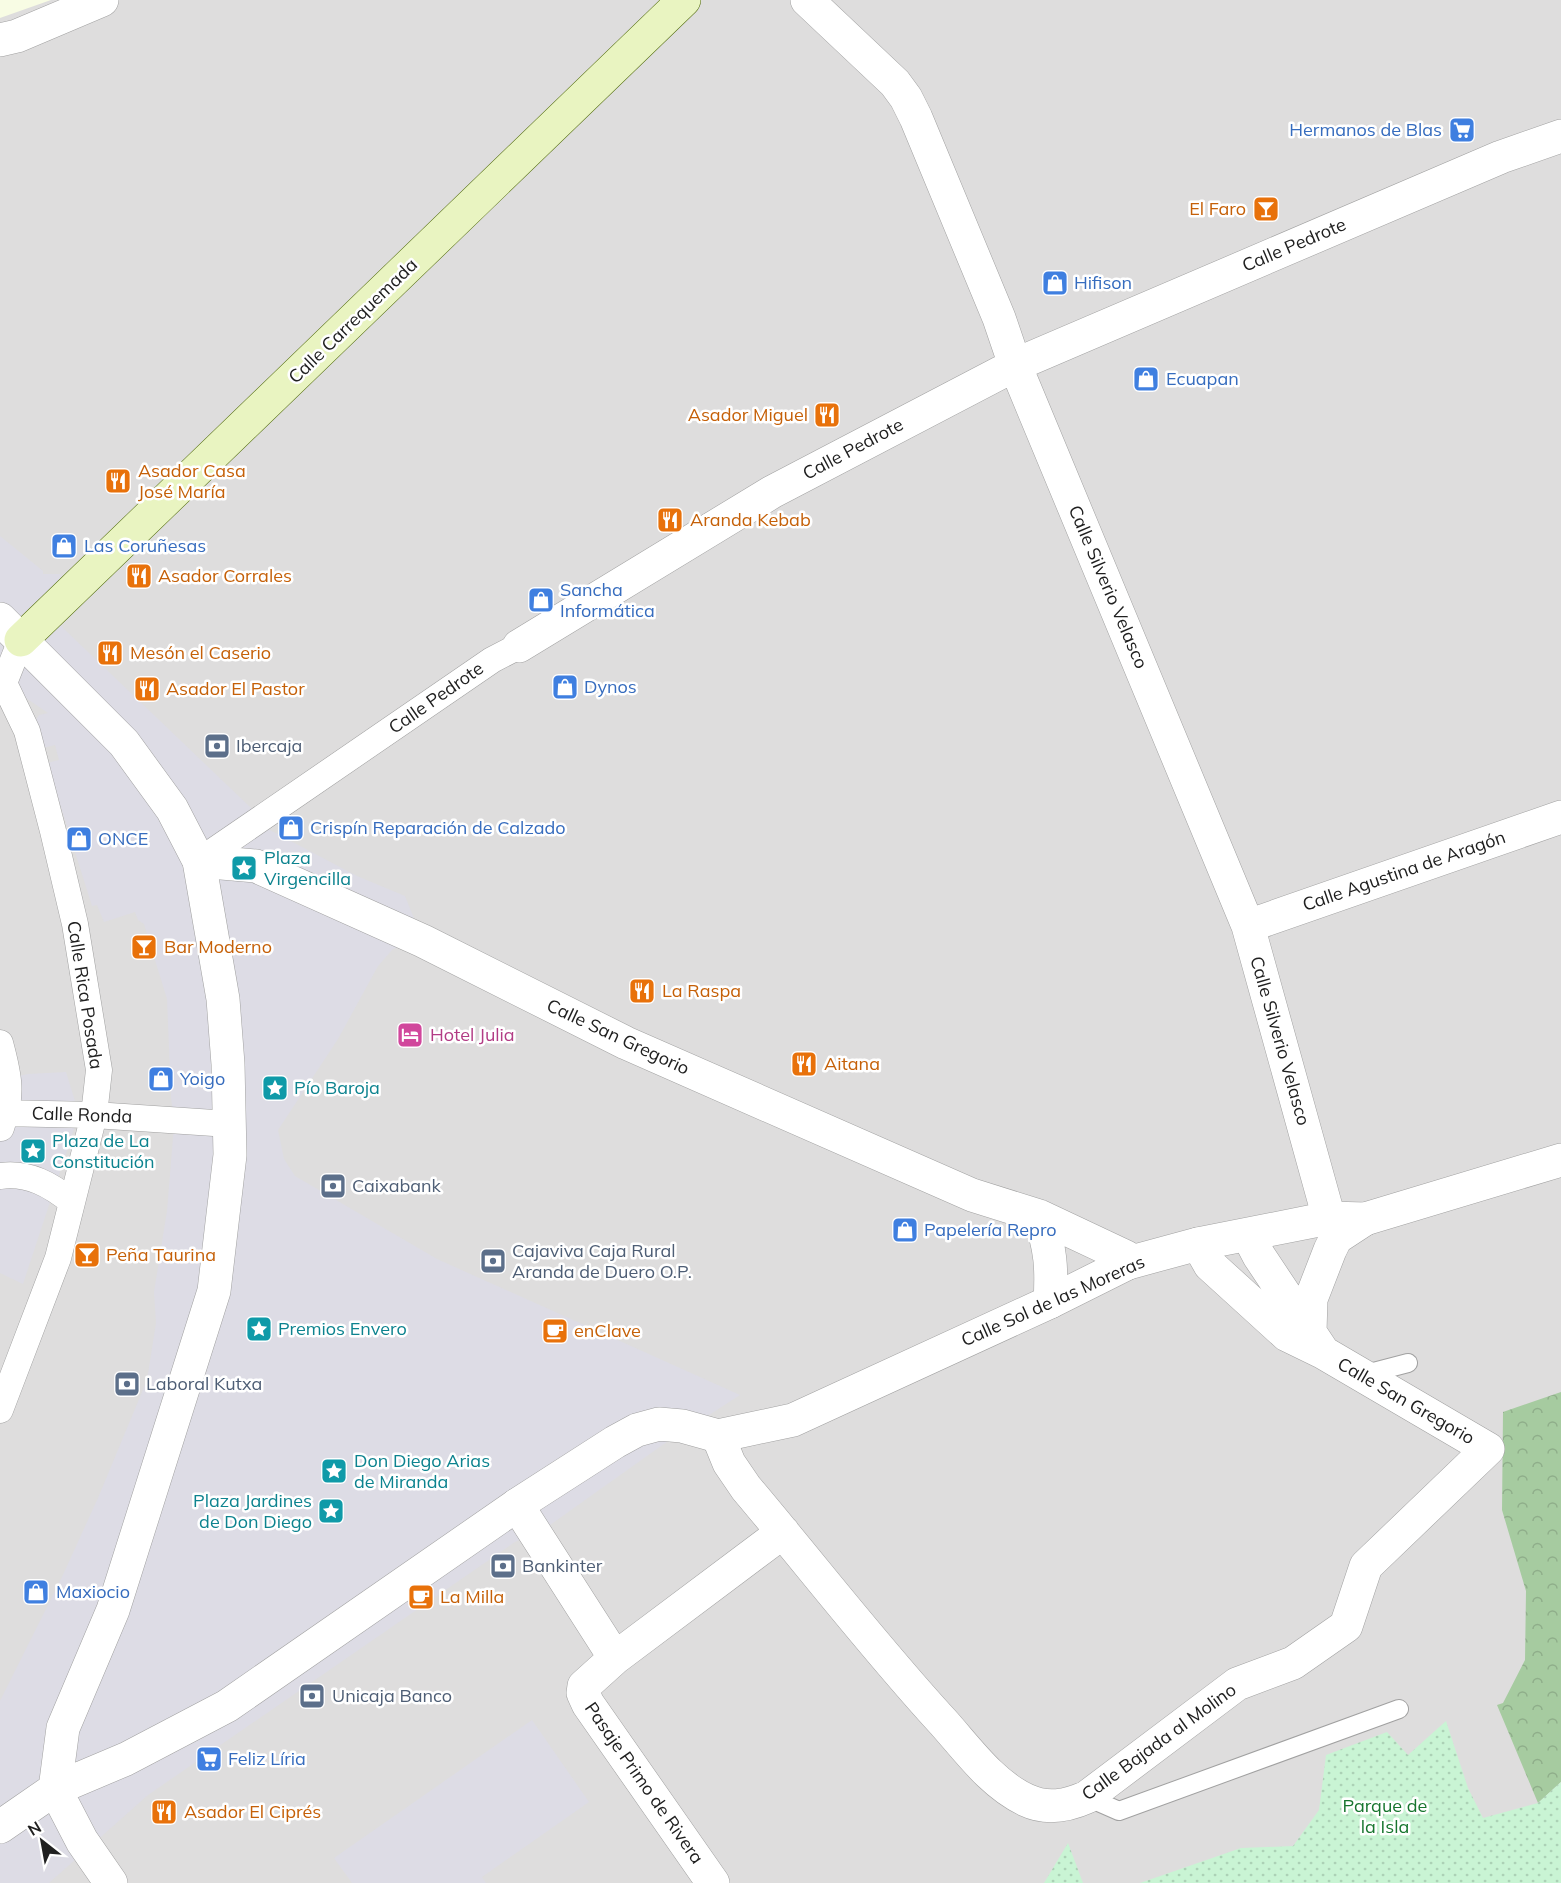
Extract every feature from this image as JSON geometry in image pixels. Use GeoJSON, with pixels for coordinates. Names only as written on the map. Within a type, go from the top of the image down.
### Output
{"type":"FeatureCollection","features":[{"type":"Feature","properties":{"kind":"main road","name":"Calle Carrequemada"},"geometry":{"type":"LineString","coordinates":[[11,630],[684,0]]}},
{"type":"Feature","properties":{"kind":"street"},"geometry":{"type":"LineString","coordinates":[[0,40],[17,36],[102,0]]}},
{"type":"Feature","properties":{"kind":"street","name":"Calle Silverio Velasco"},"geometry":{"type":"LineString","coordinates":[[807,0],[895,83],[906,98],[999,318],[1015,365],[1248,926],[1329,1218]]}},
{"type":"Feature","properties":{"kind":"street","name":"Calle Pedrote"},"geometry":{"type":"LineString","coordinates":[[199,861],[492,660],[519,646],[772,492],[1015,365],[1490,162],[1561,136]]}},
{"type":"Feature","properties":{"kind":"street"},"geometry":{"type":"LineString","coordinates":[[2,685],[11,630]]}},
{"type":"Feature","properties":{"kind":"street"},"geometry":{"type":"LineString","coordinates":[[11,630],[123,743],[171,809],[199,861],[223,999],[228,1064],[230,1155],[214,1291],[113,1610],[63,1728],[55,1789],[82,1841],[111,1883]]}},
{"type":"Feature","properties":{"kind":"street","name":"Calle Rica Posada"},"geometry":{"type":"LineString","coordinates":[[0,1410],[58,1258],[94,1115],[99,1070],[75,924],[27,731],[2,685]]}},
{"type":"Feature","properties":{"kind":"street","name":"Calle Agustina de Aragón"},"geometry":{"type":"LineString","coordinates":[[1248,926],[1561,817]]}},
{"type":"Feature","properties":{"kind":"street","name":"Calle San Gregorio"},"geometry":{"type":"LineString","coordinates":[[199,861],[256,866],[423,941],[626,1043],[972,1195],[1039,1216],[1126,1257],[1128,1263]]}},
{"type":"Feature","properties":{"kind":"street","name":"Calle Ronda"},"geometry":{"type":"LineString","coordinates":[[0,1043],[9,1078],[2,1118],[94,1115],[229,1124]]}},
{"type":"Feature","properties":{"kind":"street","name":"Calle Sol de las Moreras"},"geometry":{"type":"LineString","coordinates":[[517,1505],[637,1430],[659,1424],[682,1426],[717,1436],[793,1420],[1050,1302],[1128,1263],[1198,1244],[1329,1218],[1365,1220],[1561,1160]]}},
{"type":"Feature","properties":{"kind":"street"},"geometry":{"type":"LineString","coordinates":[[0,1176],[11,1175],[46,1182],[72,1202]]}},
{"type":"Feature","properties":{"kind":"street"},"geometry":{"type":"LineString","coordinates":[[1039,1216],[1048,1241],[1052,1266],[1050,1302]]}},
{"type":"Feature","properties":{"kind":"street"},"geometry":{"type":"LineString","coordinates":[[1317,1343],[1311,1299],[1330,1250],[1336,1238],[1365,1220]]}},
{"type":"Feature","properties":{"kind":"street","name":"Calle San Gregorio"},"geometry":{"type":"LineString","coordinates":[[1248,1235],[1259,1256],[1317,1343],[1362,1376],[1488,1449]]}},
{"type":"Feature","properties":{"kind":"street","name":"Calle San Gregorio"},"geometry":{"type":"LineString","coordinates":[[1198,1244],[1210,1265],[1287,1335],[1317,1343]]}},
{"type":"Feature","properties":{"kind":"street","name":"Calle Bajada al Molino"},"geometry":{"type":"LineString","coordinates":[[717,1436],[735,1473],[915,1692],[994,1778],[1028,1802],[1057,1807],[1072,1804],[1087,1797],[1237,1684],[1293,1663],[1346,1626],[1366,1566],[1488,1449]]}},
{"type":"Feature","properties":{"kind":"street"},"geometry":{"type":"LineString","coordinates":[[0,1827],[55,1789],[126,1759],[227,1706],[517,1505],[615,1658]]}},
{"type":"Feature","properties":{"kind":"street","name":"Pasaje Primo de Rivera"},"geometry":{"type":"LineString","coordinates":[[713,1883],[588,1704],[583,1693],[584,1686],[615,1658],[783,1532]]}},
{"type":"Feature","properties":{"kind":"lane"},"geometry":{"type":"LineString","coordinates":[[1362,1376],[1408,1363]]}},
{"type":"Feature","properties":{"kind":"lane"},"geometry":{"type":"LineString","coordinates":[[1087,1797],[1119,1811],[1369,1718],[1399,1709]]}},
{"type":"Feature","properties":{"kind":"shaded area"},"geometry":{"type":"Polygon","coordinates":[[[0,0],[1561,0],[1561,1883],[0,1883],[0,0]]]}},
{"type":"Feature","properties":{"kind":"shaded area"},"geometry":{"type":"Polygon","coordinates":[[[0,0],[51,0],[0,18],[0,0]]]}},
{"type":"Feature","properties":{"kind":"shaded area","name":"Plaza Jardines de Don Diego"},"geometry":{"type":"Polygon","coordinates":[[[0,536],[43,571],[43,574],[61,574],[55,618],[250,807],[266,828],[357,876],[405,896],[423,941],[393,949],[378,966],[338,1039],[278,1130],[284,1159],[295,1176],[437,1259],[740,1395],[661,1446],[550,1525],[515,1542],[148,1795],[49,1883],[0,1883],[0,1701],[62,1577],[147,1380],[156,1323],[154,1292],[167,1211],[174,1125],[167,999],[144,924],[138,920],[135,912],[104,922],[97,905],[92,906],[47,763],[59,760],[55,745],[43,748],[35,721],[39,715],[48,713],[4,683],[0,683],[0,536]]]}},
{"type":"Feature","properties":{"kind":"shaded area","name":"Plaza de La Constitución"},"geometry":{"type":"Polygon","coordinates":[[[66,1072],[79,1114],[23,1284],[0,1273],[0,1080],[28,1074],[66,1072]]]}},
{"type":"Feature","properties":{"kind":"shaded area"},"geometry":{"type":"Polygon","coordinates":[[[532,1720],[589,1802],[482,1877],[486,1883],[352,1883],[334,1858],[532,1720]]]}},
{"type":"Feature","properties":{"kind":"green space"},"geometry":{"type":"Polygon","coordinates":[[[1561,1392],[1561,1782],[1538,1803],[1497,1705],[1503,1703],[1525,1660],[1526,1591],[1502,1510],[1503,1412],[1561,1392]]]}},
{"type":"Feature","properties":{"kind":"green space","name":"Parque de la Isla"},"geometry":{"type":"Polygon","coordinates":[[[1446,1721],[1468,1788],[1483,1818],[1538,1803],[1561,1782],[1561,1883],[1140,1883],[1241,1848],[1293,1846],[1319,1810],[1326,1755],[1387,1732],[1408,1755],[1446,1721]]]}},
{"type":"Feature","properties":{"kind":"green space"},"geometry":{"type":"Polygon","coordinates":[[[1068,1843],[1083,1883],[1044,1883],[1068,1843]]]}},
{"type":"Feature","properties":{"kind":"place","name":"Hermanos de Blas"},"geometry":{"type":"Point","coordinates":[1462,130]}},
{"type":"Feature","properties":{"kind":"place","name":"El Faro"},"geometry":{"type":"Point","coordinates":[1266,209]}},
{"type":"Feature","properties":{"kind":"place","name":"Hifison"},"geometry":{"type":"Point","coordinates":[1055,283]}},
{"type":"Feature","properties":{"kind":"place","name":"Ecuapan"},"geometry":{"type":"Point","coordinates":[1146,379]}},
{"type":"Feature","properties":{"kind":"place","name":"Asador Miguel"},"geometry":{"type":"Point","coordinates":[827,415]}},
{"type":"Feature","properties":{"kind":"place","name":"Asador Casa José María"},"geometry":{"type":"Point","coordinates":[118,481]}},
{"type":"Feature","properties":{"kind":"place","name":"Aranda Kebab"},"geometry":{"type":"Point","coordinates":[670,520]}},
{"type":"Feature","properties":{"kind":"place","name":"Las Coruñesas"},"geometry":{"type":"Point","coordinates":[64,546]}},
{"type":"Feature","properties":{"kind":"place","name":"Asador Corrales"},"geometry":{"type":"Point","coordinates":[139,576]}},
{"type":"Feature","properties":{"kind":"place","name":"Sancha Informática"},"geometry":{"type":"Point","coordinates":[541,600]}},
{"type":"Feature","properties":{"kind":"place","name":"Mesón el Caserio"},"geometry":{"type":"Point","coordinates":[110,653]}},
{"type":"Feature","properties":{"kind":"place","name":"Dynos"},"geometry":{"type":"Point","coordinates":[565,687]}},
{"type":"Feature","properties":{"kind":"place","name":"Asador El Pastor"},"geometry":{"type":"Point","coordinates":[147,689]}},
{"type":"Feature","properties":{"kind":"place","name":"Ibercaja"},"geometry":{"type":"Point","coordinates":[217,746]}},
{"type":"Feature","properties":{"kind":"place","name":"Crispín Reparación de Calzado"},"geometry":{"type":"Point","coordinates":[291,828]}},
{"type":"Feature","properties":{"kind":"place","name":"ONCE"},"geometry":{"type":"Point","coordinates":[79,839]}},
{"type":"Feature","properties":{"kind":"place","name":"Plaza Virgencilla"},"geometry":{"type":"Point","coordinates":[244,868]}},
{"type":"Feature","properties":{"kind":"place","name":"Bar Moderno"},"geometry":{"type":"Point","coordinates":[144,947]}},
{"type":"Feature","properties":{"kind":"place","name":"La Raspa"},"geometry":{"type":"Point","coordinates":[642,991]}},
{"type":"Feature","properties":{"kind":"place","name":"Hotel Julia"},"geometry":{"type":"Point","coordinates":[410,1035]}},
{"type":"Feature","properties":{"kind":"place","name":"Aitana"},"geometry":{"type":"Point","coordinates":[804,1064]}},
{"type":"Feature","properties":{"kind":"place","name":"Yoigo"},"geometry":{"type":"Point","coordinates":[161,1079]}},
{"type":"Feature","properties":{"kind":"place","name":"Pío Baroja"},"geometry":{"type":"Point","coordinates":[275,1088]}},
{"type":"Feature","properties":{"kind":"place","name":"Plaza de La Constitución"},"geometry":{"type":"Point","coordinates":[33,1151]}},
{"type":"Feature","properties":{"kind":"place","name":"Caixabank"},"geometry":{"type":"Point","coordinates":[333,1186]}},
{"type":"Feature","properties":{"kind":"place","name":"Papelería Repro"},"geometry":{"type":"Point","coordinates":[905,1230]}},
{"type":"Feature","properties":{"kind":"place","name":"Peña Taurina"},"geometry":{"type":"Point","coordinates":[87,1255]}},
{"type":"Feature","properties":{"kind":"place","name":"Cajaviva Caja Rural Aranda de Duero O.P."},"geometry":{"type":"Point","coordinates":[493,1261]}},
{"type":"Feature","properties":{"kind":"place","name":"Premios Envero"},"geometry":{"type":"Point","coordinates":[259,1329]}},
{"type":"Feature","properties":{"kind":"place","name":"enClave"},"geometry":{"type":"Point","coordinates":[555,1331]}},
{"type":"Feature","properties":{"kind":"place","name":"Laboral Kutxa"},"geometry":{"type":"Point","coordinates":[127,1384]}},
{"type":"Feature","properties":{"kind":"place","name":"Don Diego Arias de Miranda"},"geometry":{"type":"Point","coordinates":[334,1471]}},
{"type":"Feature","properties":{"kind":"place","name":"Plaza Jardines de Don Diego"},"geometry":{"type":"Point","coordinates":[331,1511]}},
{"type":"Feature","properties":{"kind":"place","name":"Bankinter"},"geometry":{"type":"Point","coordinates":[503,1566]}},
{"type":"Feature","properties":{"kind":"place","name":"Maxiocio"},"geometry":{"type":"Point","coordinates":[36,1592]}},
{"type":"Feature","properties":{"kind":"place","name":"La Milla"},"geometry":{"type":"Point","coordinates":[421,1597]}},
{"type":"Feature","properties":{"kind":"place","name":"Unicaja Banco"},"geometry":{"type":"Point","coordinates":[312,1696]}},
{"type":"Feature","properties":{"kind":"place","name":"Feliz Líria"},"geometry":{"type":"Point","coordinates":[209,1759]}},
{"type":"Feature","properties":{"kind":"place","name":"Asador El Ciprés"},"geometry":{"type":"Point","coordinates":[164,1812]}}]}
